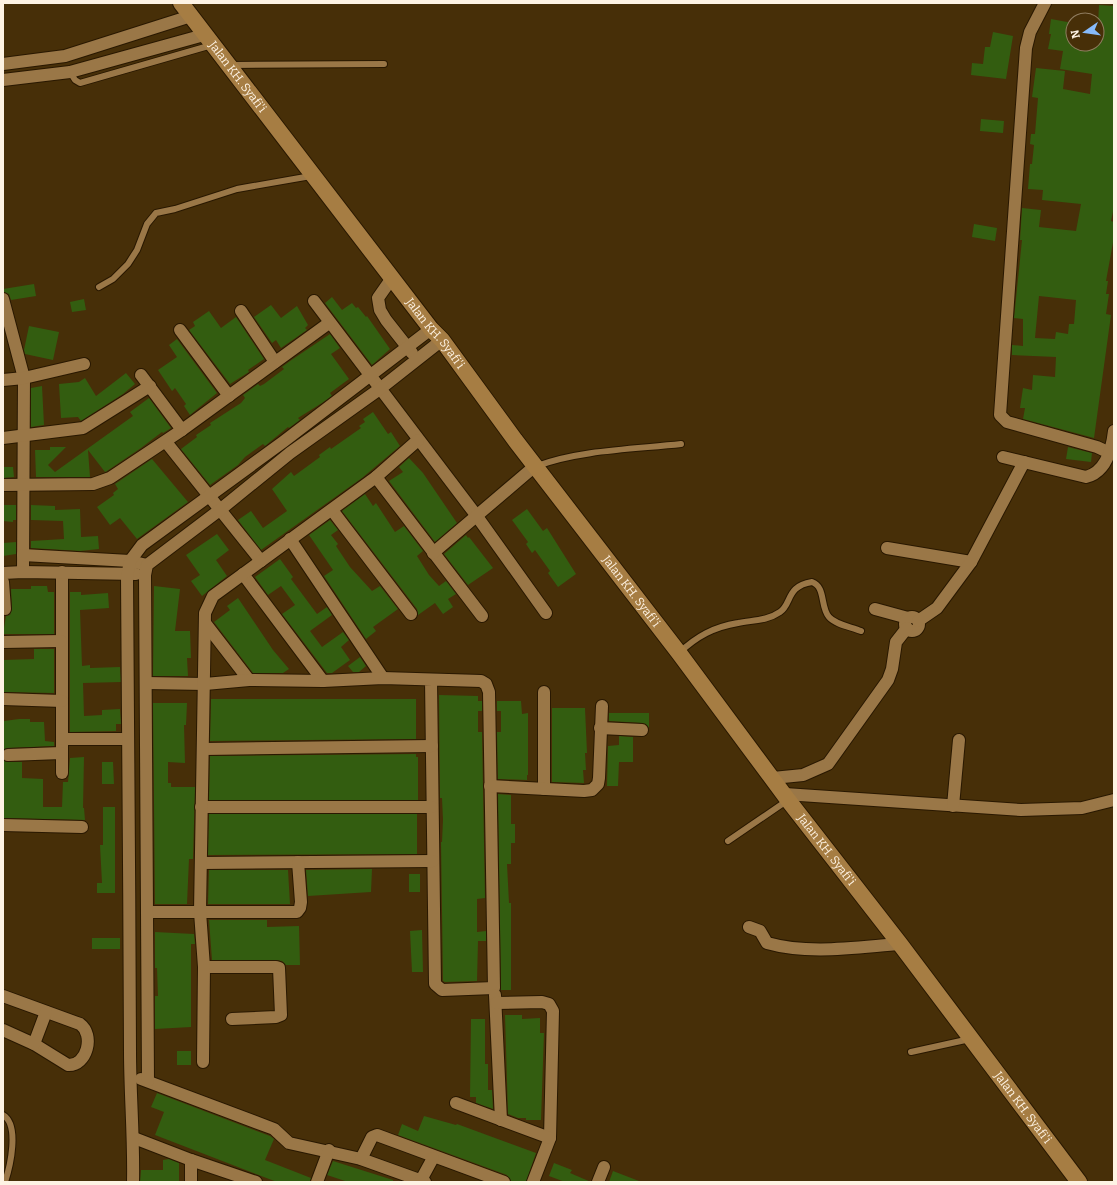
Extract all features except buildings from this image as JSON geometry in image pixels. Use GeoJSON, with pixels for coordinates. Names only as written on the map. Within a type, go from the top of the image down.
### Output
{"type":"FeatureCollection","features":[{"type":"Feature","properties":{"kind":"main road","name":"Jalan KH. Syafi'i"},"geometry":{"type":"LineString","coordinates":[[184,6],[208,40],[229,65],[312,175],[436,334],[535,466],[679,653],[786,797],[900,944],[1079,1182]]}},
{"type":"Feature","properties":{"kind":"street"},"geometry":{"type":"LineString","coordinates":[[1045,3],[1030,32],[1026,48],[1000,415],[1006,422],[1097,447],[1110,453]]}},
{"type":"Feature","properties":{"kind":"street"},"geometry":{"type":"LineString","coordinates":[[3,64],[65,56],[184,6]]}},
{"type":"Feature","properties":{"kind":"street"},"geometry":{"type":"LineString","coordinates":[[3,76],[3,80],[70,72],[208,40]]}},
{"type":"Feature","properties":{"kind":"street"},"geometry":{"type":"LineString","coordinates":[[392,278],[378,298],[378,304],[386,320],[407,348],[418,358]]}},
{"type":"Feature","properties":{"kind":"street"},"geometry":{"type":"LineString","coordinates":[[3,299],[6,323],[24,378],[23,572]]}},
{"type":"Feature","properties":{"kind":"street"},"geometry":{"type":"LineString","coordinates":[[314,301],[369,376],[381,388],[418,440],[476,515],[546,613]]}},
{"type":"Feature","properties":{"kind":"street"},"geometry":{"type":"LineString","coordinates":[[241,311],[276,362]]}},
{"type":"Feature","properties":{"kind":"street"},"geometry":{"type":"LineString","coordinates":[[3,485],[98,483],[110,478],[166,442],[329,323]]}},
{"type":"Feature","properties":{"kind":"street"},"geometry":{"type":"LineString","coordinates":[[180,330],[229,396]]}},
{"type":"Feature","properties":{"kind":"street"},"geometry":{"type":"LineString","coordinates":[[133,1182],[134,1138],[130,1077],[128,739],[129,567],[142,545],[283,442],[407,348],[436,334]]}},
{"type":"Feature","properties":{"kind":"street"},"geometry":{"type":"LineString","coordinates":[[23,555],[146,570],[290,453],[381,388],[418,358],[436,334]]}},
{"type":"Feature","properties":{"kind":"street"},"geometry":{"type":"LineString","coordinates":[[3,380],[24,378],[84,364]]}},
{"type":"Feature","properties":{"kind":"street"},"geometry":{"type":"LineString","coordinates":[[142,374],[182,430]]}},
{"type":"Feature","properties":{"kind":"street"},"geometry":{"type":"LineString","coordinates":[[3,438],[83,428],[150,386]]}},
{"type":"Feature","properties":{"kind":"street"},"geometry":{"type":"LineString","coordinates":[[1003,457],[1080,477],[1091,476],[1100,469],[1110,453],[1114,434]]}},
{"type":"Feature","properties":{"kind":"street"},"geometry":{"type":"LineString","coordinates":[[203,1062],[204,967],[200,912],[206,607],[213,596],[376,477],[418,440]]}},
{"type":"Feature","properties":{"kind":"street"},"geometry":{"type":"LineString","coordinates":[[166,442],[261,560]]}},
{"type":"Feature","properties":{"kind":"street"},"geometry":{"type":"LineString","coordinates":[[283,442],[290,453]]}},
{"type":"Feature","properties":{"kind":"street"},"geometry":{"type":"LineString","coordinates":[[773,778],[803,775],[828,764],[888,680],[892,668],[896,642],[911,622],[937,608],[970,562],[1024,462]]}},
{"type":"Feature","properties":{"kind":"street"},"geometry":{"type":"LineString","coordinates":[[433,553],[535,466]]}},
{"type":"Feature","properties":{"kind":"street"},"geometry":{"type":"LineString","coordinates":[[376,477],[482,616]]}},
{"type":"Feature","properties":{"kind":"street"},"geometry":{"type":"LineString","coordinates":[[332,510],[411,614]]}},
{"type":"Feature","properties":{"kind":"street"},"geometry":{"type":"LineString","coordinates":[[290,539],[383,678]]}},
{"type":"Feature","properties":{"kind":"street"},"geometry":{"type":"LineString","coordinates":[[887,548],[970,562]]}},
{"type":"Feature","properties":{"kind":"street"},"geometry":{"type":"LineString","coordinates":[[3,574],[23,572],[62,572],[129,567]]}},
{"type":"Feature","properties":{"kind":"street"},"geometry":{"type":"LineString","coordinates":[[146,570],[148,1081]]}},
{"type":"Feature","properties":{"kind":"street"},"geometry":{"type":"LineString","coordinates":[[62,572],[62,774]]}},
{"type":"Feature","properties":{"kind":"street"},"geometry":{"type":"LineString","coordinates":[[243,574],[323,681]]}},
{"type":"Feature","properties":{"kind":"street"},"geometry":{"type":"LineString","coordinates":[[3,582],[5,609]]}},
{"type":"Feature","properties":{"kind":"street"},"geometry":{"type":"LineString","coordinates":[[875,609],[911,622]]}},
{"type":"Feature","properties":{"kind":"street"},"geometry":{"type":"LineString","coordinates":[[205,624],[249,680]]}},
{"type":"Feature","properties":{"kind":"street"},"geometry":{"type":"LineString","coordinates":[[3,642],[61,641]]}},
{"type":"Feature","properties":{"kind":"street"},"geometry":{"type":"LineString","coordinates":[[146,683],[204,684],[249,680],[323,681],[383,678],[481,681],[488,687],[494,988],[496,1003],[501,1120]]}},
{"type":"Feature","properties":{"kind":"street"},"geometry":{"type":"LineString","coordinates":[[431,680],[435,984],[442,990],[494,988]]}},
{"type":"Feature","properties":{"kind":"street"},"geometry":{"type":"LineString","coordinates":[[544,692],[544,789]]}},
{"type":"Feature","properties":{"kind":"street"},"geometry":{"type":"LineString","coordinates":[[3,699],[62,701]]}},
{"type":"Feature","properties":{"kind":"street"},"geometry":{"type":"LineString","coordinates":[[490,786],[584,791],[596,788],[599,778],[602,706]]}},
{"type":"Feature","properties":{"kind":"street"},"geometry":{"type":"LineString","coordinates":[[128,722],[147,722]]}},
{"type":"Feature","properties":{"kind":"street"},"geometry":{"type":"LineString","coordinates":[[600,728],[642,730]]}},
{"type":"Feature","properties":{"kind":"street"},"geometry":{"type":"LineString","coordinates":[[62,739],[128,739]]}},
{"type":"Feature","properties":{"kind":"street"},"geometry":{"type":"LineString","coordinates":[[953,806],[959,740]]}},
{"type":"Feature","properties":{"kind":"street"},"geometry":{"type":"LineString","coordinates":[[204,749],[432,746]]}},
{"type":"Feature","properties":{"kind":"street"},"geometry":{"type":"LineString","coordinates":[[8,755],[61,754]]}},
{"type":"Feature","properties":{"kind":"street"},"geometry":{"type":"LineString","coordinates":[[786,797],[1041,810],[1082,808],[1114,800]]}},
{"type":"Feature","properties":{"kind":"street"},"geometry":{"type":"LineString","coordinates":[[201,807],[432,807]]}},
{"type":"Feature","properties":{"kind":"street"},"geometry":{"type":"LineString","coordinates":[[3,825],[82,827]]}},
{"type":"Feature","properties":{"kind":"street"},"geometry":{"type":"LineString","coordinates":[[148,912],[297,912],[300,908],[301,902],[298,862]]}},
{"type":"Feature","properties":{"kind":"street"},"geometry":{"type":"LineString","coordinates":[[202,863],[433,862]]}},
{"type":"Feature","properties":{"kind":"street"},"geometry":{"type":"LineString","coordinates":[[749,927],[760,931],[767,943],[806,948],[824,950],[900,944]]}},
{"type":"Feature","properties":{"kind":"street"},"geometry":{"type":"LineString","coordinates":[[204,967],[279,968],[281,1015],[276,1017],[232,1019]]}},
{"type":"Feature","properties":{"kind":"street"},"geometry":{"type":"LineString","coordinates":[[3,996],[83,1026],[88,1040],[85,1054],[76,1064],[68,1065],[34,1044],[3,1030]]}},
{"type":"Feature","properties":{"kind":"street"},"geometry":{"type":"LineString","coordinates":[[496,1003],[542,1002],[552,1007],[554,1018],[550,1138],[533,1182]]}},
{"type":"Feature","properties":{"kind":"street"},"geometry":{"type":"LineString","coordinates":[[34,1044],[46,1012]]}},
{"type":"Feature","properties":{"kind":"street"},"geometry":{"type":"LineString","coordinates":[[130,1077],[148,1081],[274,1129],[289,1143],[329,1150],[361,1159],[423,1181],[433,1158]]}},
{"type":"Feature","properties":{"kind":"street"},"geometry":{"type":"LineString","coordinates":[[456,1103],[550,1138]]}},
{"type":"Feature","properties":{"kind":"street"},"geometry":{"type":"LineString","coordinates":[[361,1159],[372,1137],[377,1136],[433,1158],[467,1176],[504,1182]]}},
{"type":"Feature","properties":{"kind":"street"},"geometry":{"type":"LineString","coordinates":[[134,1138],[250,1181]]}},
{"type":"Feature","properties":{"kind":"street"},"geometry":{"type":"LineString","coordinates":[[317,1182],[329,1150]]}},
{"type":"Feature","properties":{"kind":"street"},"geometry":{"type":"LineString","coordinates":[[191,1160],[191,1182]]}},
{"type":"Feature","properties":{"kind":"street"},"geometry":{"type":"LineString","coordinates":[[598,1182],[604,1167]]}},
{"type":"Feature","properties":{"kind":"lane"},"geometry":{"type":"LineString","coordinates":[[229,65],[384,64]]}},
{"type":"Feature","properties":{"kind":"lane"},"geometry":{"type":"LineString","coordinates":[[99,287],[113,279],[128,264],[137,250],[147,224],[156,212],[181,207],[237,189],[312,175]]}},
{"type":"Feature","properties":{"kind":"lane"},"geometry":{"type":"LineString","coordinates":[[535,466],[549,461],[582,455],[681,444]]}},
{"type":"Feature","properties":{"kind":"lane"},"geometry":{"type":"LineString","coordinates":[[679,653],[693,639],[708,631],[729,624],[764,620],[778,613],[783,609],[791,594],[796,589],[812,582],[819,588],[828,617],[834,621],[861,631]]}},
{"type":"Feature","properties":{"kind":"lane"},"geometry":{"type":"LineString","coordinates":[[728,841],[786,797]]}},
{"type":"Feature","properties":{"kind":"lane"},"geometry":{"type":"LineString","coordinates":[[911,1052],[972,1039]]}},
{"type":"Feature","properties":{"kind":"lane"},"geometry":{"type":"LineString","coordinates":[[3,1116],[9,1122],[12,1140],[11,1157],[5,1182]]}}]}
